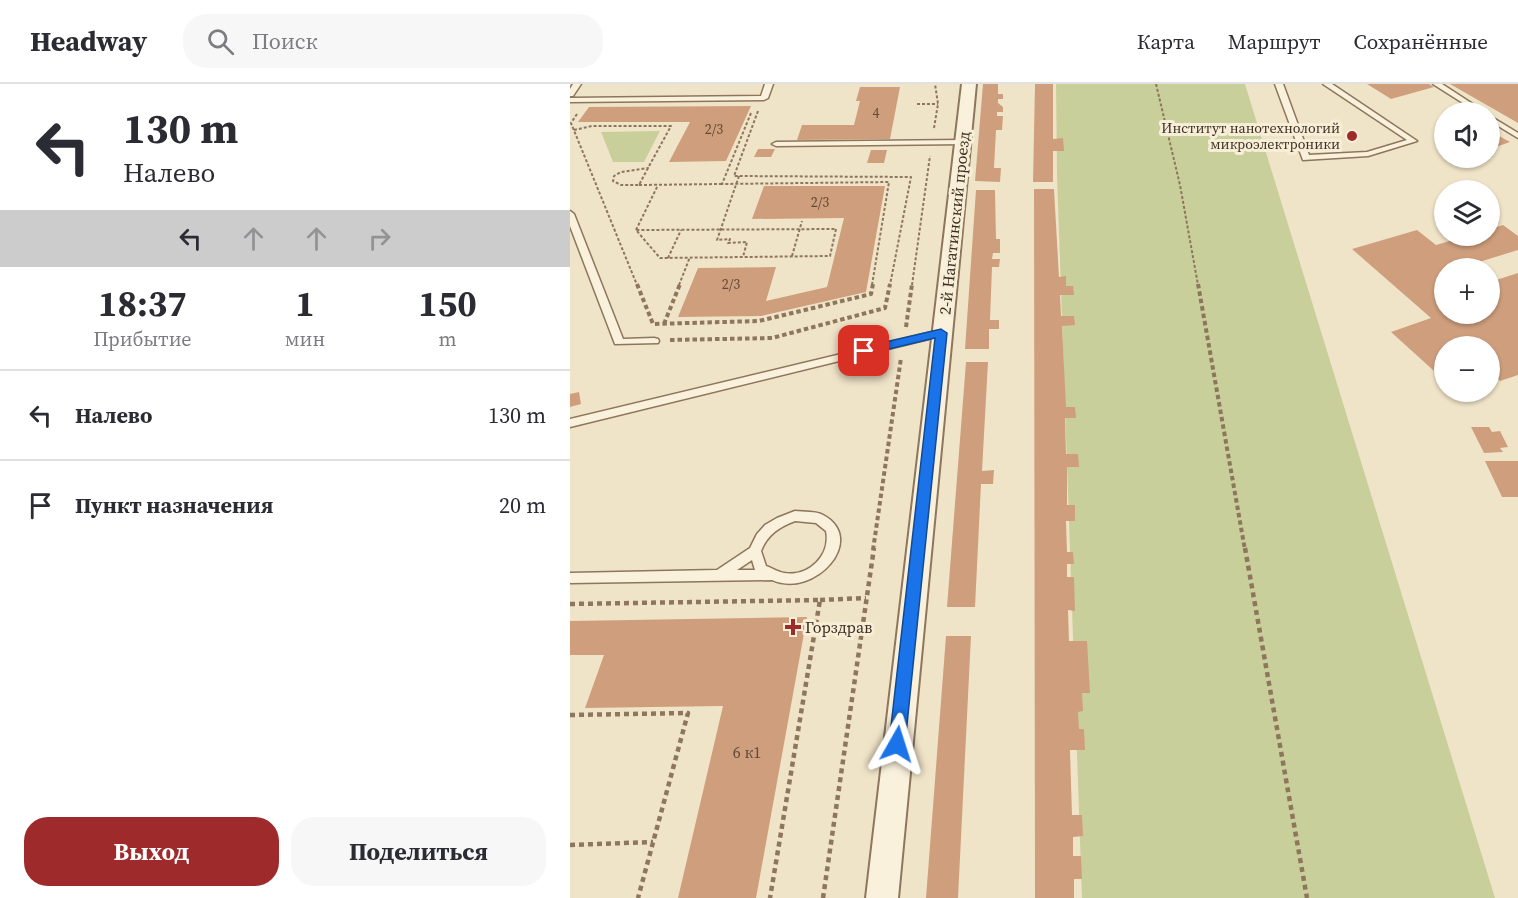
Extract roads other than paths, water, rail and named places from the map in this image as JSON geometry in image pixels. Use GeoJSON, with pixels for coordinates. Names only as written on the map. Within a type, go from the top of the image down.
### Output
{"type":"FeatureCollection","features":[{"type":"Feature","properties":{"kind":"street","name":"2-й Нагатинский проезд"},"geometry":{"type":"LineString","coordinates":[[882,898],[969,84]]}},
{"type":"Feature","properties":{"kind":"lane"},"geometry":{"type":"LineString","coordinates":[[570,94],[577,84]]}},
{"type":"Feature","properties":{"kind":"lane"},"geometry":{"type":"LineString","coordinates":[[570,100],[762,101],[769,84]]}},
{"type":"Feature","properties":{"kind":"lane"},"geometry":{"type":"LineString","coordinates":[[1279,84],[1306,158],[1368,154],[1413,141],[1327,84]]}},
{"type":"Feature","properties":{"kind":"lane"},"geometry":{"type":"LineString","coordinates":[[1437,84],[1465,102]]}},
{"type":"Feature","properties":{"kind":"lane"},"geometry":{"type":"LineString","coordinates":[[1500,124],[1518,136]]}},
{"type":"Feature","properties":{"kind":"lane"},"geometry":{"type":"LineString","coordinates":[[776,144],[963,142]]}},
{"type":"Feature","properties":{"kind":"lane"},"geometry":{"type":"LineString","coordinates":[[570,214],[619,342],[654,341]]}},
{"type":"Feature","properties":{"kind":"lane"},"geometry":{"type":"LineString","coordinates":[[570,423],[941,333]]}},
{"type":"Feature","properties":{"kind":"lane"},"geometry":{"type":"LineString","coordinates":[[570,578],[719,576],[770,575],[796,579],[822,567],[835,547],[832,529],[817,518],[795,516],[772,525],[764,533],[755,551],[719,576]]}},
{"type":"Feature","properties":{"kind":"lane"},"geometry":{"type":"LineString","coordinates":[[755,551],[761,568],[770,575]]}},
{"type":"Feature","properties":{"kind":"place","name":"Институт нанотехнологий микроэлектроники"},"geometry":{"type":"Point","coordinates":[1352,136]}},
{"type":"Feature","properties":{"kind":"place","name":"Горздрав"},"geometry":{"type":"Point","coordinates":[793,627]}}]}
